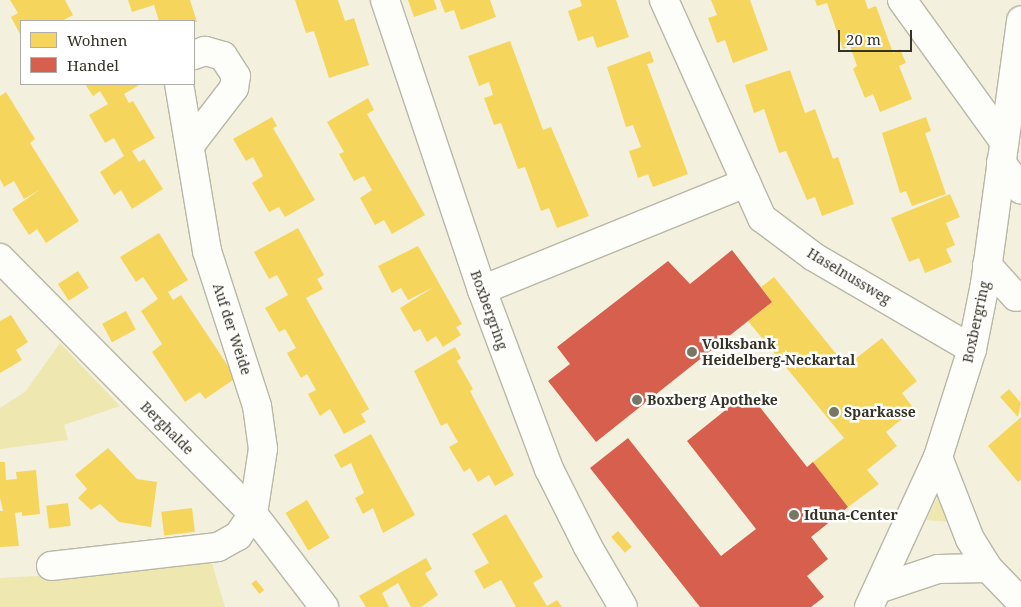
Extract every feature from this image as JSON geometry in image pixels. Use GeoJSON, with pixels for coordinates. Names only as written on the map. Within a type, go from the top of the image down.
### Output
{"type":"FeatureCollection","features":[{"type":"Feature","properties":{"kind":"street","name":"Boxbergring"},"geometry":{"type":"LineString","coordinates":[[385,0],[482,290],[549,469],[588,547],[623,607]]}},
{"type":"Feature","properties":{"kind":"street","name":"Haselnussweg"},"geometry":{"type":"LineString","coordinates":[[664,0],[762,218],[814,257],[972,350]]}},
{"type":"Feature","properties":{"kind":"street"},"geometry":{"type":"LineString","coordinates":[[902,0],[1002,151],[1021,190]]}},
{"type":"Feature","properties":{"kind":"street","name":"Boxbergring"},"geometry":{"type":"LineString","coordinates":[[875,597],[938,457],[972,350],[987,265],[1002,151],[1018,69],[1021,20]]}},
{"type":"Feature","properties":{"kind":"street"},"geometry":{"type":"LineString","coordinates":[[191,144],[234,88],[236,76],[223,56],[205,51],[195,55]]}},
{"type":"Feature","properties":{"kind":"street","name":"Auf der Weide"},"geometry":{"type":"LineString","coordinates":[[178,85],[191,144],[208,251],[257,406],[264,449],[253,514]]}},
{"type":"Feature","properties":{"kind":"street"},"geometry":{"type":"LineString","coordinates":[[482,290],[746,183]]}},
{"type":"Feature","properties":{"kind":"street","name":"Berghalde"},"geometry":{"type":"LineString","coordinates":[[0,258],[253,514],[324,607]]}},
{"type":"Feature","properties":{"kind":"street"},"geometry":{"type":"LineString","coordinates":[[987,265],[1016,296]]}},
{"type":"Feature","properties":{"kind":"street"},"geometry":{"type":"LineString","coordinates":[[938,457],[962,525],[988,568],[1021,602]]}},
{"type":"Feature","properties":{"kind":"street"},"geometry":{"type":"LineString","coordinates":[[51,566],[218,547],[238,536],[253,514]]}},
{"type":"Feature","properties":{"kind":"street"},"geometry":{"type":"LineString","coordinates":[[875,597],[938,569],[988,568]]}},
{"type":"Feature","properties":{"kind":"shaded area"},"geometry":{"type":"Polygon","coordinates":[[[60,343],[120,406],[64,425],[68,440],[0,449],[0,408],[25,392],[60,343]]]}},
{"type":"Feature","properties":{"kind":"shaded area"},"geometry":{"type":"Polygon","coordinates":[[[939,494],[943,509],[947,522],[926,520],[939,494]]]}},
{"type":"Feature","properties":{"kind":"shaded area"},"geometry":{"type":"Polygon","coordinates":[[[210,557],[225,607],[0,607],[0,578],[53,575],[210,557]]]}},
{"type":"Feature","properties":{"kind":"building: Wohnen"},"geometry":{"type":"Polygon","coordinates":[[[10,0],[65,0],[73,15],[64,20],[20,20],[20,34],[11,17],[18,13],[10,0]]]}},
{"type":"Feature","properties":{"kind":"building: Wohnen"},"geometry":{"type":"Polygon","coordinates":[[[128,0],[190,0],[197,22],[195,20],[159,20],[154,5],[132,12],[128,0]]]}},
{"type":"Feature","properties":{"kind":"building: Wohnen"},"geometry":{"type":"Polygon","coordinates":[[[295,0],[338,0],[345,21],[354,18],[369,65],[329,78],[314,31],[306,33],[295,0]]]}},
{"type":"Feature","properties":{"kind":"building: Wohnen"},"geometry":{"type":"Polygon","coordinates":[[[408,0],[434,0],[437,9],[414,17],[408,0]]]}},
{"type":"Feature","properties":{"kind":"building: Wohnen"},"geometry":{"type":"Polygon","coordinates":[[[440,0],[490,0],[496,17],[461,30],[454,10],[445,13],[440,0]]]}},
{"type":"Feature","properties":{"kind":"building: Wohnen"},"geometry":{"type":"Polygon","coordinates":[[[580,0],[616,0],[629,37],[597,48],[593,36],[578,41],[568,11],[582,6],[580,0]]]}},
{"type":"Feature","properties":{"kind":"building: Wohnen"},"geometry":{"type":"Polygon","coordinates":[[[711,0],[750,0],[768,50],[733,63],[725,40],[717,43],[708,18],[717,15],[711,0]]]}},
{"type":"Feature","properties":{"kind":"building: Wohnen"},"geometry":{"type":"Polygon","coordinates":[[[815,0],[865,0],[868,9],[876,6],[893,53],[900,49],[906,63],[899,66],[912,99],[880,112],[873,94],[865,98],[853,69],[857,66],[850,46],[843,49],[827,3],[817,6],[815,0]]]}},
{"type":"Feature","properties":{"kind":"building: Wohnen"},"geometry":{"type":"Polygon","coordinates":[[[510,41],[543,130],[551,127],[589,216],[557,228],[549,208],[541,211],[525,167],[518,169],[501,123],[494,125],[484,98],[493,95],[489,82],[479,86],[468,56],[510,41]]]}},
{"type":"Feature","properties":{"kind":"building: Wohnen"},"geometry":{"type":"Polygon","coordinates":[[[650,51],[654,62],[647,64],[688,174],[653,187],[648,174],[638,178],[629,151],[641,147],[633,125],[626,127],[607,67],[650,51]]]}},
{"type":"Feature","properties":{"kind":"building: Wohnen"},"geometry":{"type":"Polygon","coordinates":[[[790,70],[805,113],[815,109],[833,159],[838,157],[854,204],[822,216],[815,197],[807,200],[786,151],[779,153],[764,109],[754,113],[745,85],[790,70]]]}},
{"type":"Feature","properties":{"kind":"building: Wohnen"},"geometry":{"type":"Polygon","coordinates":[[[86,85],[139,85],[124,94],[129,103],[133,101],[155,138],[132,151],[139,162],[144,159],[163,189],[132,209],[121,190],[114,195],[100,172],[124,156],[114,138],[105,143],[89,115],[108,104],[100,91],[93,96],[86,85]]]}},
{"type":"Feature","properties":{"kind":"building: Wohnen"},"geometry":{"type":"Polygon","coordinates":[[[6,92],[35,139],[30,143],[79,221],[46,243],[37,229],[29,235],[12,209],[41,189],[24,199],[14,181],[4,187],[0,179],[0,96],[6,92]]]}},
{"type":"Feature","properties":{"kind":"building: Wohnen"},"geometry":{"type":"Polygon","coordinates":[[[368,98],[374,110],[367,114],[425,215],[392,234],[384,220],[375,225],[360,198],[372,190],[364,176],[354,181],[339,154],[344,152],[327,122],[368,98]]]}},
{"type":"Feature","properties":{"kind":"building: Wohnen"},"geometry":{"type":"Polygon","coordinates":[[[272,117],[277,126],[273,128],[315,200],[285,217],[279,207],[269,212],[252,183],[263,176],[253,157],[246,161],[233,139],[272,117]]]}},
{"type":"Feature","properties":{"kind":"building: Wohnen"},"geometry":{"type":"Polygon","coordinates":[[[926,117],[931,131],[925,133],[946,194],[912,206],[906,191],[900,193],[882,133],[926,117]]]}},
{"type":"Feature","properties":{"kind":"building: Wohnen"},"geometry":{"type":"Polygon","coordinates":[[[950,194],[960,217],[946,223],[955,245],[946,249],[952,262],[925,273],[919,258],[909,262],[891,218],[950,194]]]}},
{"type":"Feature","properties":{"kind":"building: Wohnen"},"geometry":{"type":"Polygon","coordinates":[[[298,228],[324,275],[317,279],[323,289],[306,298],[369,409],[361,414],[366,422],[344,434],[330,409],[320,416],[308,394],[316,390],[307,374],[301,378],[287,353],[296,348],[285,329],[279,332],[265,308],[288,295],[277,275],[269,279],[254,252],[298,228]]]}},
{"type":"Feature","properties":{"kind":"building: Wohnen"},"geometry":{"type":"Polygon","coordinates":[[[159,233],[188,280],[168,292],[173,300],[181,295],[236,378],[205,399],[200,392],[185,402],[152,352],[162,344],[141,311],[158,299],[143,277],[136,282],[120,257],[159,233]]]}},
{"type":"Feature","properties":{"kind":"building: Wohnen"},"geometry":{"type":"Polygon","coordinates":[[[418,246],[462,324],[456,327],[461,335],[443,347],[436,336],[427,342],[420,329],[414,332],[400,308],[434,287],[408,300],[401,288],[392,293],[378,266],[418,246]]]}},
{"type":"Feature","properties":{"kind":"building: Wohnen"},"geometry":{"type":"Polygon","coordinates":[[[78,271],[89,288],[69,301],[58,284],[78,271]]]}},
{"type":"Feature","properties":{"kind":"building: Wohnen"},"geometry":{"type":"Polygon","coordinates":[[[774,277],[846,366],[882,338],[917,381],[902,393],[914,409],[886,432],[897,446],[867,470],[879,484],[848,507],[813,462],[844,438],[748,321],[772,302],[761,287],[774,277]]]}},
{"type":"Feature","properties":{"kind":"building: Wohnen"},"geometry":{"type":"Polygon","coordinates":[[[126,311],[136,330],[112,342],[102,324],[126,311]]]}},
{"type":"Feature","properties":{"kind":"building: Wohnen"},"geometry":{"type":"Polygon","coordinates":[[[11,315],[28,342],[16,350],[22,360],[0,373],[0,321],[11,315]]]}},
{"type":"Feature","properties":{"kind":"building: Wohnen"},"geometry":{"type":"Polygon","coordinates":[[[455,347],[461,358],[457,361],[473,389],[470,391],[514,475],[495,486],[489,475],[478,482],[470,468],[464,472],[449,447],[458,442],[447,423],[441,426],[414,371],[455,347]]]}},
{"type":"Feature","properties":{"kind":"building: Wohnen"},"geometry":{"type":"Polygon","coordinates":[[[1009,389],[1021,403],[1018,417],[1000,397],[1009,389]]]}},
{"type":"Feature","properties":{"kind":"building: Wohnen"},"geometry":{"type":"Polygon","coordinates":[[[1021,417],[1021,480],[1018,482],[988,446],[1021,417]]]}},
{"type":"Feature","properties":{"kind":"building: Wohnen"},"geometry":{"type":"Polygon","coordinates":[[[371,434],[415,515],[383,533],[373,508],[363,514],[355,498],[364,493],[351,463],[341,468],[334,455],[371,434]]]}},
{"type":"Feature","properties":{"kind":"building: Wohnen"},"geometry":{"type":"Polygon","coordinates":[[[108,448],[137,479],[157,482],[151,527],[119,522],[100,504],[91,510],[78,498],[87,489],[75,475],[108,448]]]}},
{"type":"Feature","properties":{"kind":"building: Wohnen"},"geometry":{"type":"Polygon","coordinates":[[[0,462],[5,462],[6,480],[17,479],[16,472],[36,470],[40,514],[22,516],[22,512],[15,513],[19,546],[0,547],[0,511],[3,511],[0,498],[0,462]]]}},
{"type":"Feature","properties":{"kind":"building: Wohnen"},"geometry":{"type":"Polygon","coordinates":[[[307,500],[330,538],[308,551],[286,513],[307,500]]]}},
{"type":"Feature","properties":{"kind":"building: Wohnen"},"geometry":{"type":"Polygon","coordinates":[[[68,503],[71,526],[49,529],[46,506],[68,503]]]}},
{"type":"Feature","properties":{"kind":"building: Wohnen"},"geometry":{"type":"Polygon","coordinates":[[[192,508],[195,532],[164,536],[161,512],[192,508]]]}},
{"type":"Feature","properties":{"kind":"building: Wohnen"},"geometry":{"type":"Polygon","coordinates":[[[506,514],[543,577],[533,583],[547,606],[557,600],[562,607],[516,607],[501,580],[484,589],[474,571],[489,563],[472,534],[506,514]]]}},
{"type":"Feature","properties":{"kind":"building: Wohnen"},"geometry":{"type":"Polygon","coordinates":[[[618,531],[632,547],[625,553],[611,537],[618,531]]]}},
{"type":"Feature","properties":{"kind":"building: Wohnen"},"geometry":{"type":"Polygon","coordinates":[[[426,558],[432,569],[425,573],[438,595],[421,607],[411,607],[398,583],[382,593],[389,607],[366,607],[359,596],[426,558]]]}},
{"type":"Feature","properties":{"kind":"building: Wohnen"},"geometry":{"type":"Polygon","coordinates":[[[256,580],[264,590],[260,594],[251,584],[256,580]]]}},
{"type":"Feature","properties":{"kind":"building: Handel"},"geometry":{"type":"Polygon","coordinates":[[[732,250],[772,302],[596,442],[548,381],[570,364],[557,347],[668,261],[690,284],[732,250]]]}},
{"type":"Feature","properties":{"kind":"building: Handel"},"geometry":{"type":"Polygon","coordinates":[[[748,392],[807,467],[813,462],[848,507],[811,537],[828,559],[807,576],[824,597],[811,607],[700,607],[590,468],[628,438],[721,556],[756,529],[687,441],[748,392]]]}},
{"type":"Feature","properties":{"kind":"place","name":"Volksbank Heidelberg-Neckartal"},"geometry":{"type":"Point","coordinates":[692,352]}},
{"type":"Feature","properties":{"kind":"place","name":"Boxberg Apotheke"},"geometry":{"type":"Point","coordinates":[637,400]}},
{"type":"Feature","properties":{"kind":"place","name":"Sparkasse"},"geometry":{"type":"Point","coordinates":[834,412]}},
{"type":"Feature","properties":{"kind":"place","name":"Iduna-Center"},"geometry":{"type":"Point","coordinates":[794,515]}}]}
